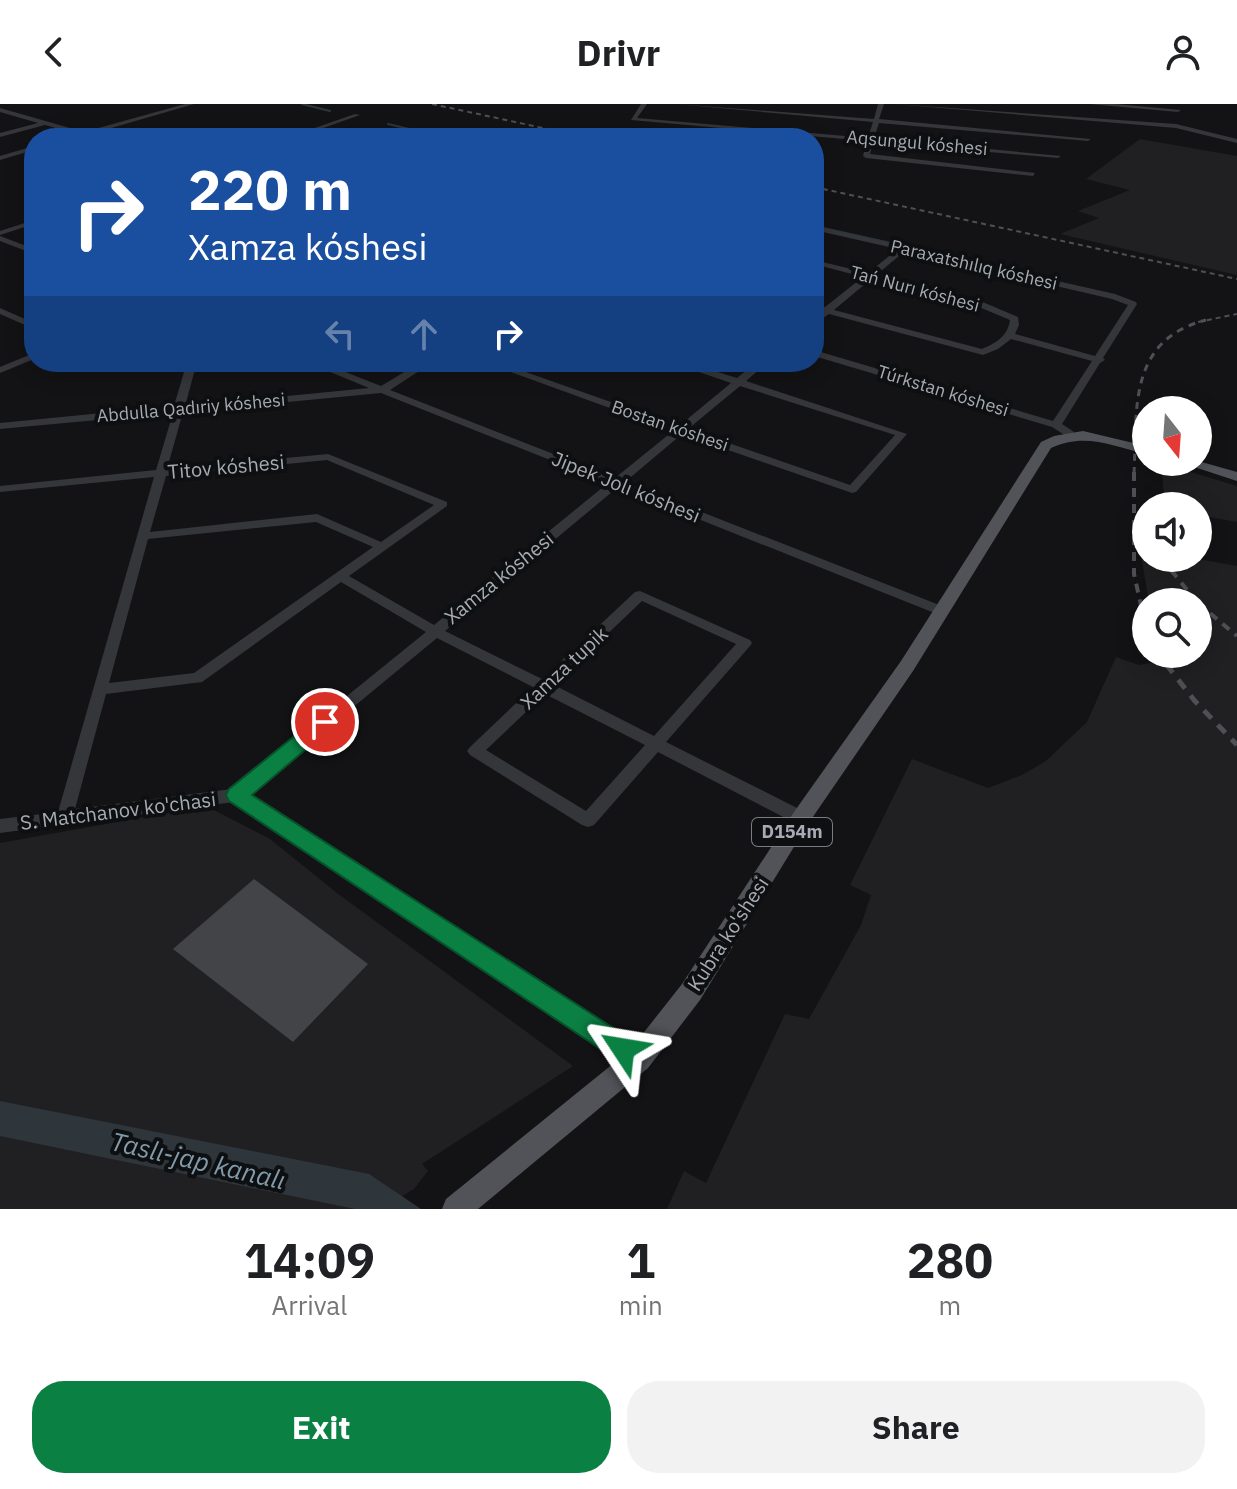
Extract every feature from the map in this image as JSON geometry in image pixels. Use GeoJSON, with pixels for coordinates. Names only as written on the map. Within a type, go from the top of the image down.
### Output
{"type":"FeatureCollection","features":[{"type":"Feature","properties":{"kind":"main road"},"geometry":{"type":"LineString","coordinates":[[1063,430],[1132,446]]}},
{"type":"Feature","properties":{"kind":"main road","name":"Kubra ko'shesi"},"geometry":{"type":"LineString","coordinates":[[464,1203],[639,1059],[691,992],[801,818],[942,611],[1037,457],[1063,430]]}},
{"type":"Feature","properties":{"kind":"main road"},"geometry":{"type":"LineString","coordinates":[[1212,470],[1237,477]]}},
{"type":"Feature","properties":{"kind":"street"},"geometry":{"type":"LineString","coordinates":[[105,128],[191,104]]}},
{"type":"Feature","properties":{"kind":"street","name":"Aqsungul kóshesi"},"geometry":{"type":"LineString","coordinates":[[644,104],[633,119],[745,128]]}},
{"type":"Feature","properties":{"kind":"street"},"geometry":{"type":"LineString","coordinates":[[678,104],[1088,139]]}},
{"type":"Feature","properties":{"kind":"street"},"geometry":{"type":"LineString","coordinates":[[881,104],[866,156],[1033,174]]}},
{"type":"Feature","properties":{"kind":"street"},"geometry":{"type":"LineString","coordinates":[[897,104],[1176,126],[1237,141]]}},
{"type":"Feature","properties":{"kind":"street"},"geometry":{"type":"LineString","coordinates":[[1092,104],[1177,107],[1176,126]]}},
{"type":"Feature","properties":{"kind":"street"},"geometry":{"type":"LineString","coordinates":[[0,110],[63,128]]}},
{"type":"Feature","properties":{"kind":"street"},"geometry":{"type":"LineString","coordinates":[[0,118],[16,114]]}},
{"type":"Feature","properties":{"kind":"street"},"geometry":{"type":"LineString","coordinates":[[319,128],[357,115]]}},
{"type":"Feature","properties":{"kind":"street"},"geometry":{"type":"LineString","coordinates":[[27,128],[46,123]]}},
{"type":"Feature","properties":{"kind":"street"},"geometry":{"type":"LineString","coordinates":[[0,135],[24,129]]}},
{"type":"Feature","properties":{"kind":"street","name":"Aqsungul kóshesi"},"geometry":{"type":"LineString","coordinates":[[824,134],[1058,156]]}},
{"type":"Feature","properties":{"kind":"street"},"geometry":{"type":"LineString","coordinates":[[0,158],[24,151]]}},
{"type":"Feature","properties":{"kind":"street"},"geometry":{"type":"LineString","coordinates":[[0,236],[24,226]]}},
{"type":"Feature","properties":{"kind":"street","name":"Paraxatshılıq kóshesi"},"geometry":{"type":"LineString","coordinates":[[824,230],[1103,294],[1133,304],[1100,360]]}},
{"type":"Feature","properties":{"kind":"street"},"geometry":{"type":"LineString","coordinates":[[0,236],[24,247]]}},
{"type":"Feature","properties":{"kind":"street"},"geometry":{"type":"LineString","coordinates":[[824,313],[903,249]]}},
{"type":"Feature","properties":{"kind":"street","name":"Tań Nurı kóshesi"},"geometry":{"type":"LineString","coordinates":[[824,265],[982,305],[1015,319],[1011,336]]}},
{"type":"Feature","properties":{"kind":"street"},"geometry":{"type":"LineString","coordinates":[[824,309],[983,352],[1011,336],[1100,360],[1063,430]]}},
{"type":"Feature","properties":{"kind":"street"},"geometry":{"type":"LineString","coordinates":[[0,311],[24,322]]}},
{"type":"Feature","properties":{"kind":"street","name":"Túrkstan kóshesi"},"geometry":{"type":"LineString","coordinates":[[824,356],[1063,430]]}},
{"type":"Feature","properties":{"kind":"street"},"geometry":{"type":"LineString","coordinates":[[0,370],[24,360]]}},
{"type":"Feature","properties":{"kind":"street"},"geometry":{"type":"LineString","coordinates":[[64,818],[189,372]]}},
{"type":"Feature","properties":{"kind":"street","name":"Jipek Jolı kóshesi"},"geometry":{"type":"LineString","coordinates":[[336,372],[942,611]]}},
{"type":"Feature","properties":{"kind":"street"},"geometry":{"type":"LineString","coordinates":[[382,390],[412,372]]}},
{"type":"Feature","properties":{"kind":"street","name":"Bostan kóshesi"},"geometry":{"type":"LineString","coordinates":[[516,372],[852,490],[902,434],[737,382]]}},
{"type":"Feature","properties":{"kind":"street"},"geometry":{"type":"LineString","coordinates":[[706,372],[737,382]]}},
{"type":"Feature","properties":{"kind":"street","name":"Xamza kóshesi"},"geometry":{"type":"LineString","coordinates":[[236,795],[750,372]]}},
{"type":"Feature","properties":{"kind":"street","name":"Abdulla Qadıriy kóshesi"},"geometry":{"type":"LineString","coordinates":[[0,426],[382,390]]}},
{"type":"Feature","properties":{"kind":"street","name":"Titov kóshesi"},"geometry":{"type":"LineString","coordinates":[[3,488],[328,457],[443,504],[383,547]]}},
{"type":"Feature","properties":{"kind":"street"},"geometry":{"type":"LineString","coordinates":[[0,502],[3,488]]}},
{"type":"Feature","properties":{"kind":"street"},"geometry":{"type":"LineString","coordinates":[[145,536],[317,518],[383,547]]}},
{"type":"Feature","properties":{"kind":"street"},"geometry":{"type":"LineString","coordinates":[[101,689],[197,678],[383,547]]}},
{"type":"Feature","properties":{"kind":"street"},"geometry":{"type":"LineString","coordinates":[[341,577],[435,631],[801,818]]}},
{"type":"Feature","properties":{"kind":"street","name":"Xamza tupik"},"geometry":{"type":"LineString","coordinates":[[640,595],[745,643],[656,744],[588,820],[475,751],[640,595]]}},
{"type":"Feature","properties":{"kind":"street"},"geometry":{"type":"LineString","coordinates":[[236,795],[639,1059]]}},
{"type":"Feature","properties":{"kind":"street","name":"S. Matchanov ko'chasi"},"geometry":{"type":"LineString","coordinates":[[0,826],[236,795]]}},
{"type":"Feature","properties":{"kind":"shaded area"},"geometry":{"type":"Polygon","coordinates":[[[1140,139],[1237,156],[1237,275],[1060,234],[1099,218],[1078,211],[1130,190],[1086,179],[1140,139]]]}},
{"type":"Feature","properties":{"kind":"shaded area"},"geometry":{"type":"Polygon","coordinates":[[[1162,476],[1204,476],[1237,486],[1237,522],[1212,518],[1212,492],[1164,492],[1162,476]]]}},
{"type":"Feature","properties":{"kind":"shaded area"},"geometry":{"type":"Polygon","coordinates":[[[1212,561],[1237,566],[1237,1209],[667,1209],[684,1171],[706,1183],[785,1014],[809,1019],[861,925],[871,895],[850,885],[912,759],[988,788],[1022,775],[1046,761],[1087,722],[1116,657],[1132,663],[1132,668],[1212,668],[1212,588],[1147,588],[1144,572],[1212,572],[1212,561]]]}},
{"type":"Feature","properties":{"kind":"shaded area"},"geometry":{"type":"Polygon","coordinates":[[[214,810],[270,839],[337,893],[573,1066],[422,1164],[428,1171],[414,1189],[381,1209],[0,1209],[0,843],[178,811],[214,810]]]}},
{"type":"Feature","properties":{"kind":"water","name":"Taslı-jap kanalı"},"geometry":{"type":"Polygon","coordinates":[[[0,1101],[369,1174],[421,1209],[355,1209],[0,1136],[0,1101]]]}},
{"type":"Feature","properties":{"kind":"building"},"geometry":{"type":"Polygon","coordinates":[[[254,879],[368,964],[293,1042],[173,949],[254,879]]]}},
{"type":"Feature","properties":{"kind":"waterway"},"geometry":{"type":"LineString","coordinates":[[302,104],[330,111]]}},
{"type":"Feature","properties":{"kind":"waterway"},"geometry":{"type":"LineString","coordinates":[[388,124],[405,128]]}},
{"type":"Feature","properties":{"kind":"waterway"},"geometry":{"type":"LineString","coordinates":[[824,228],[1053,279]]}},
{"type":"Feature","properties":{"kind":"railway"},"geometry":{"type":"LineString","coordinates":[[432,104],[543,128]]}},
{"type":"Feature","properties":{"kind":"railway"},"geometry":{"type":"LineString","coordinates":[[824,189],[1237,279]]}},
{"type":"Feature","properties":{"kind":"railway"},"geometry":{"type":"LineString","coordinates":[[1204,321],[1237,314]]}},
{"type":"Feature","properties":{"kind":"railway"},"geometry":{"type":"LineString","coordinates":[[1139,396],[1150,360],[1162,343],[1181,330],[1204,321]]}},
{"type":"Feature","properties":{"kind":"railway"},"geometry":{"type":"LineString","coordinates":[[1198,322],[1204,321]]}},
{"type":"Feature","properties":{"kind":"railway"},"geometry":{"type":"LineString","coordinates":[[1134,476],[1134,574],[1137,588]]}},
{"type":"Feature","properties":{"kind":"railway"},"geometry":{"type":"LineString","coordinates":[[1172,572],[1186,588]]}},
{"type":"Feature","properties":{"kind":"railway"},"geometry":{"type":"LineString","coordinates":[[1212,615],[1237,636]]}},
{"type":"Feature","properties":{"kind":"railway"},"geometry":{"type":"LineString","coordinates":[[1169,668],[1194,700],[1237,745]]}},
{"type":"Feature","properties":{"kind":"route"},"geometry":{"type":"LineString","coordinates":[[325,722],[236,795],[623,1049]]}}]}
